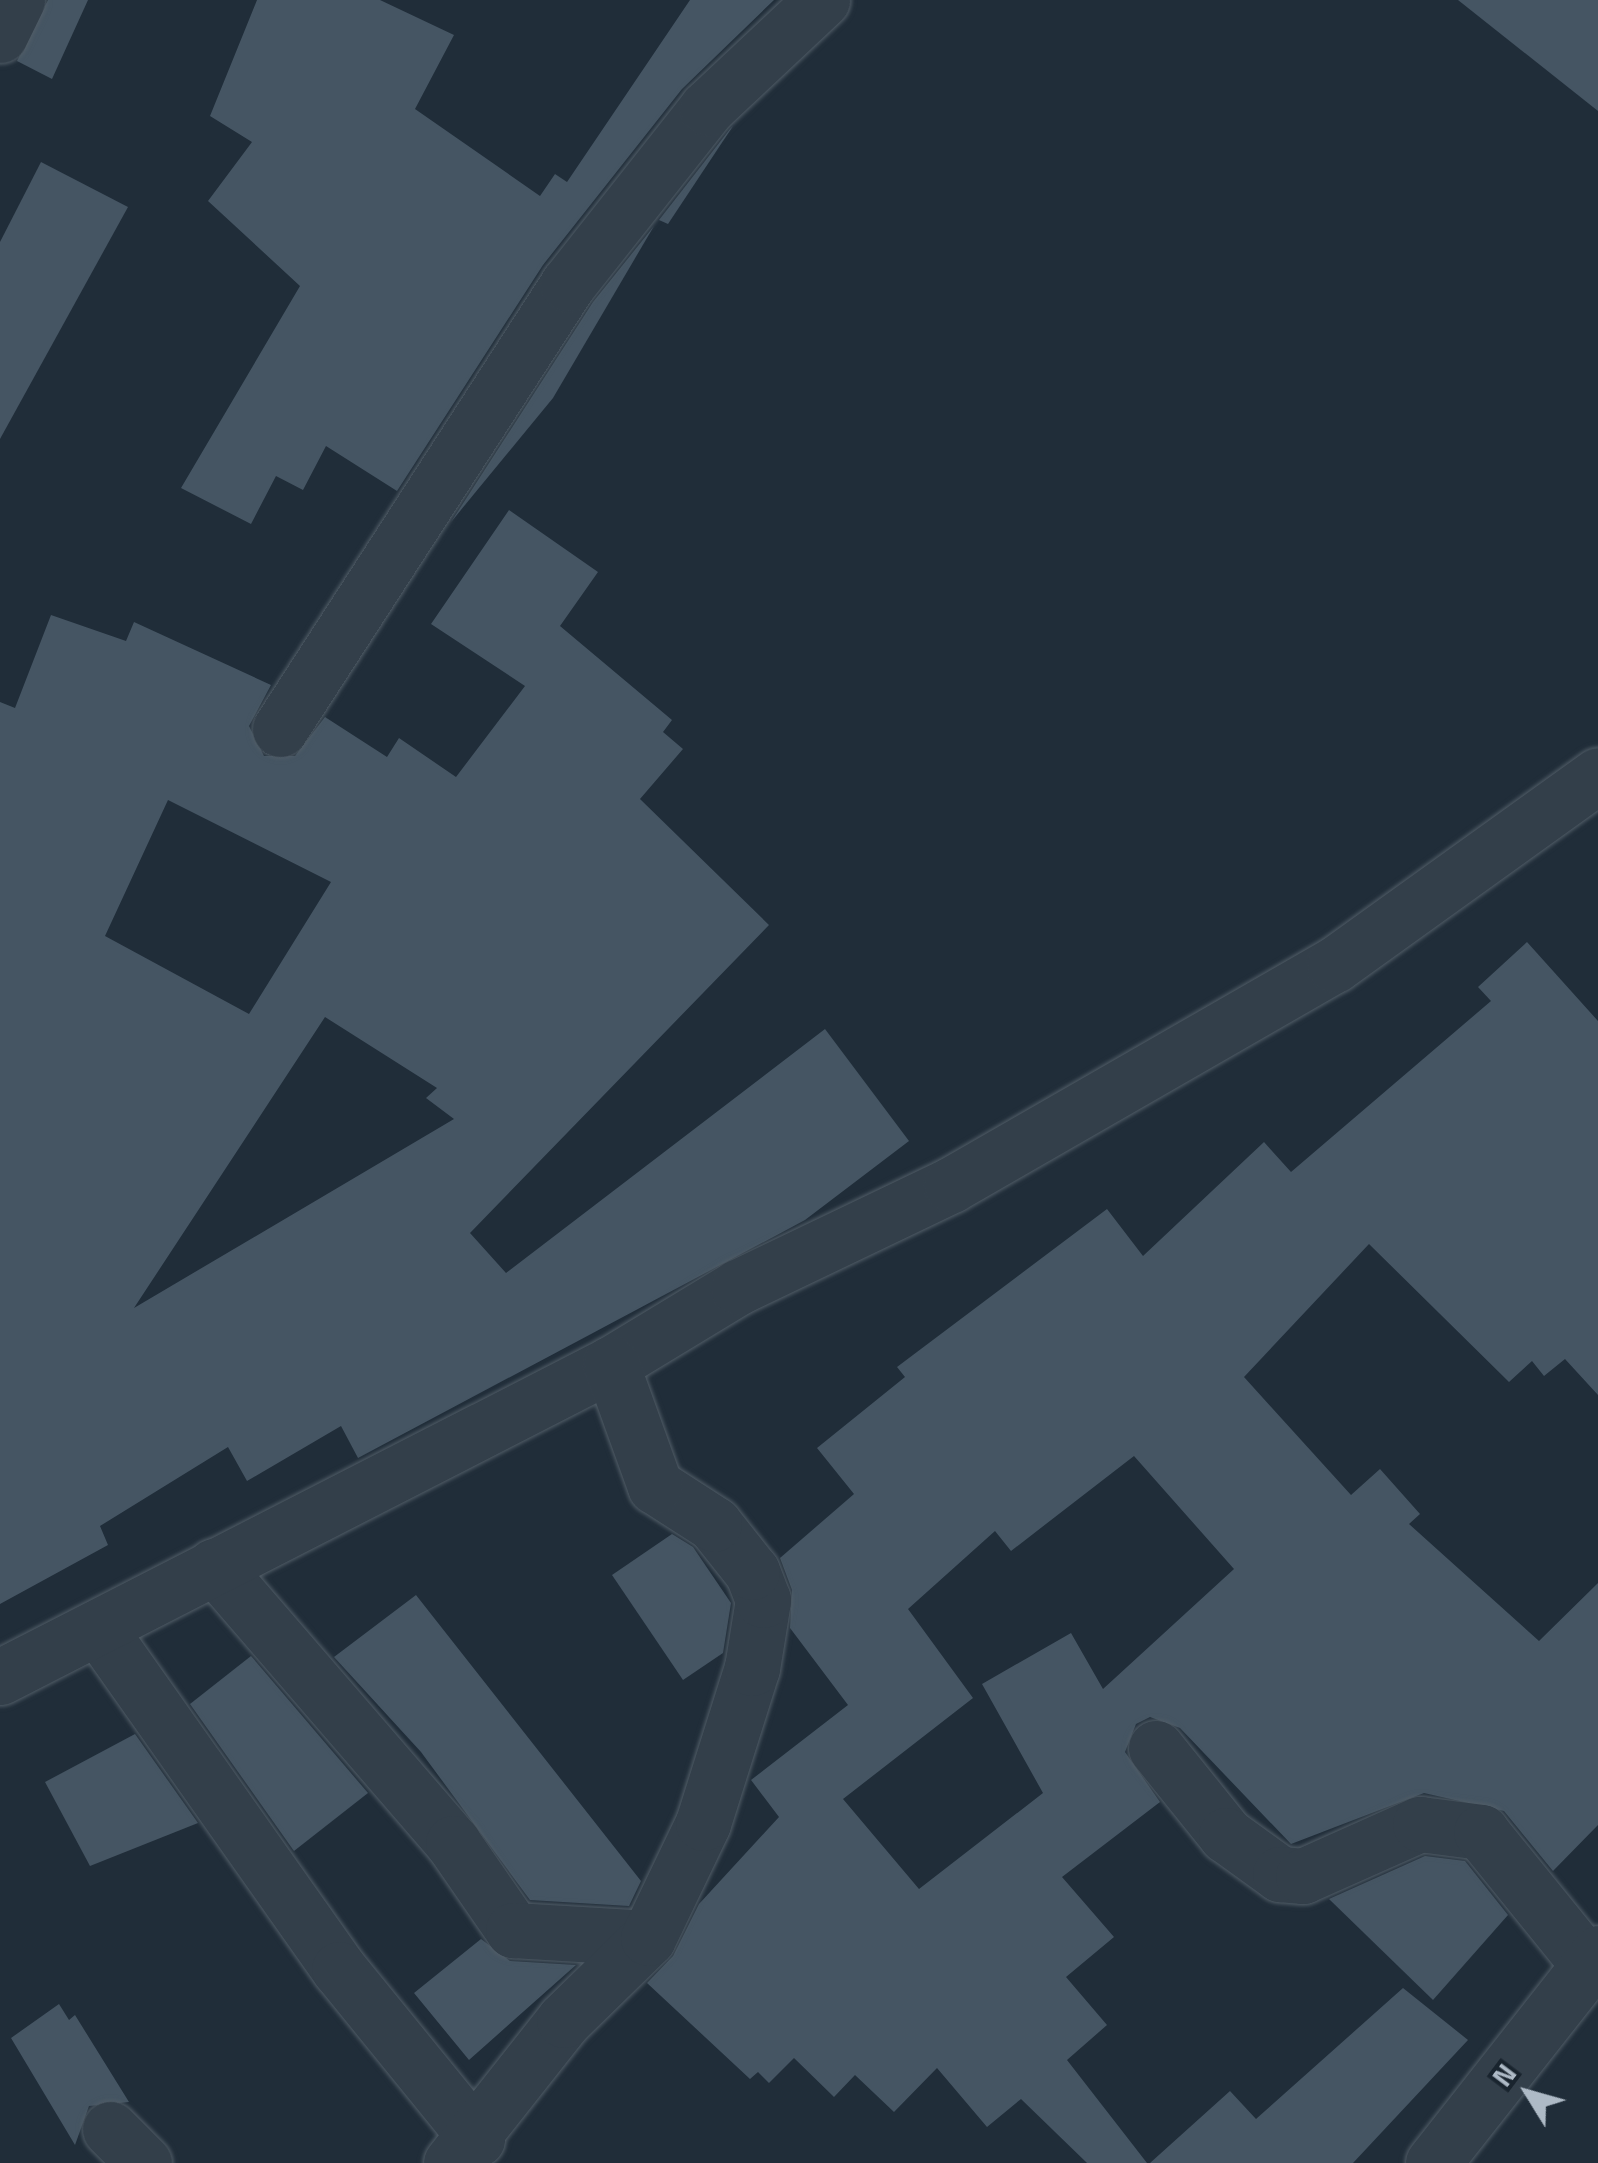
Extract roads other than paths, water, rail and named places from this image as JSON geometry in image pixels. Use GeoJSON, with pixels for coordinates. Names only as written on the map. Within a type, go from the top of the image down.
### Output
{"type":"FeatureCollection","features":[{"type":"Feature","properties":{"kind":"street"},"geometry":{"type":"LineString","coordinates":[[0,34],[17,0]]}},
{"type":"Feature","properties":{"kind":"street"},"geometry":{"type":"LineString","coordinates":[[280,729],[568,284],[707,108],[822,0]]}},
{"type":"Feature","properties":{"kind":"street"},"geometry":{"type":"LineString","coordinates":[[0,1677],[611,1364],[738,1287],[951,1185],[1334,965],[1598,774]]}},
{"type":"Feature","properties":{"kind":"street"},"geometry":{"type":"LineString","coordinates":[[100,1629],[464,2151],[564,2020],[648,1938],[703,1823],[752,1668],[763,1600],[714,1524],[654,1486],[611,1364]]}},
{"type":"Feature","properties":{"kind":"street"},"geometry":{"type":"LineString","coordinates":[[214,1566],[453,1844],[513,1930],[648,1938]]}},
{"type":"Feature","properties":{"kind":"street"},"geometry":{"type":"LineString","coordinates":[[1156,1748],[1226,1835],[1280,1874],[1303,1876],[1420,1824],[1482,1832],[1593,1959],[1433,2163]]}}]}
